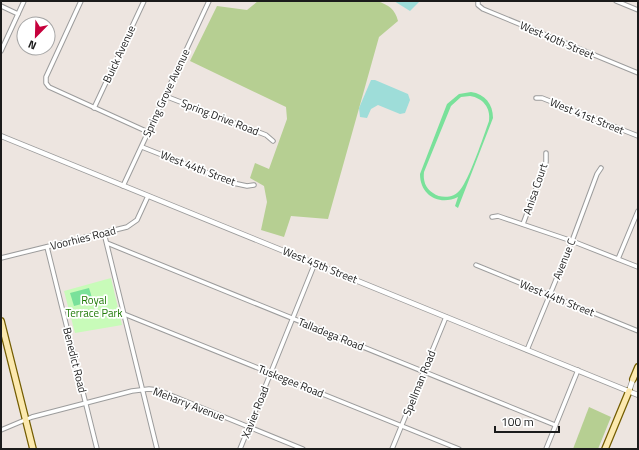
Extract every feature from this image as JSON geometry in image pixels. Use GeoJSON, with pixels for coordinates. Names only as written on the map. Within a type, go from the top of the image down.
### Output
{"type":"FeatureCollection","features":[{"type":"Feature","properties":{"kind":"main road"},"geometry":{"type":"LineString","coordinates":[[1,322],[32,449]]}},
{"type":"Feature","properties":{"kind":"main road"},"geometry":{"type":"LineString","coordinates":[[633,379],[638,367]]}},
{"type":"Feature","properties":{"kind":"main road"},"geometry":{"type":"LineString","coordinates":[[605,449],[629,391]]}},
{"type":"Feature","properties":{"kind":"street"},"geometry":{"type":"LineString","coordinates":[[1,51],[24,1]]}},
{"type":"Feature","properties":{"kind":"street"},"geometry":{"type":"LineString","coordinates":[[81,1],[46,77],[46,83],[49,87],[148,132]]}},
{"type":"Feature","properties":{"kind":"street","name":"Buick Avenue"},"geometry":{"type":"LineString","coordinates":[[94,108],[144,1]]}},
{"type":"Feature","properties":{"kind":"street","name":"Spring Grove Avenue"},"geometry":{"type":"LineString","coordinates":[[123,186],[209,1]]}},
{"type":"Feature","properties":{"kind":"street"},"geometry":{"type":"LineString","coordinates":[[616,1],[638,10]]}},
{"type":"Feature","properties":{"kind":"street","name":"West 40th Street"},"geometry":{"type":"LineString","coordinates":[[478,3],[483,9],[638,73]]}},
{"type":"Feature","properties":{"kind":"street"},"geometry":{"type":"LineString","coordinates":[[1,6],[18,14]]}},
{"type":"Feature","properties":{"kind":"street","name":"Spring Drive Road"},"geometry":{"type":"LineString","coordinates":[[165,96],[266,136],[273,141]]}},
{"type":"Feature","properties":{"kind":"street","name":"West 41st Street"},"geometry":{"type":"LineString","coordinates":[[536,98],[542,98],[638,136]]}},
{"type":"Feature","properties":{"kind":"street","name":"West 45th Street"},"geometry":{"type":"LineString","coordinates":[[1,136],[638,395]]}},
{"type":"Feature","properties":{"kind":"street","name":"West 44th Street"},"geometry":{"type":"LineString","coordinates":[[142,147],[233,183],[247,186],[254,185]]}},
{"type":"Feature","properties":{"kind":"street","name":"Anisa Court"},"geometry":{"type":"LineString","coordinates":[[523,224],[546,162],[546,153]]}},
{"type":"Feature","properties":{"kind":"street","name":"Avenue C"},"geometry":{"type":"LineString","coordinates":[[527,350],[572,241],[597,174],[601,168]]}},
{"type":"Feature","properties":{"kind":"street","name":"Voorhies Road"},"geometry":{"type":"LineString","coordinates":[[1,258],[127,227],[134,223],[148,196]]}},
{"type":"Feature","properties":{"kind":"street"},"geometry":{"type":"LineString","coordinates":[[618,259],[638,211]]}},
{"type":"Feature","properties":{"kind":"street"},"geometry":{"type":"LineString","coordinates":[[492,217],[498,216],[523,224],[572,241],[638,267]]}},
{"type":"Feature","properties":{"kind":"street"},"geometry":{"type":"LineString","coordinates":[[104,233],[157,449]]}},
{"type":"Feature","properties":{"kind":"street","name":"Talladega Road"},"geometry":{"type":"LineString","coordinates":[[107,243],[555,425]]}},
{"type":"Feature","properties":{"kind":"street","name":"Benedict Road"},"geometry":{"type":"LineString","coordinates":[[47,247],[97,449]]}},
{"type":"Feature","properties":{"kind":"street","name":"Xavier Road"},"geometry":{"type":"LineString","coordinates":[[240,449],[315,263]]}},
{"type":"Feature","properties":{"kind":"street","name":"West 44th Street"},"geometry":{"type":"LineString","coordinates":[[476,265],[638,331]]}},
{"type":"Feature","properties":{"kind":"street","name":"Tuskegee Road"},"geometry":{"type":"LineString","coordinates":[[124,314],[459,449]]}},
{"type":"Feature","properties":{"kind":"street","name":"Spellman Road"},"geometry":{"type":"LineString","coordinates":[[392,449],[446,317]]}},
{"type":"Feature","properties":{"kind":"street"},"geometry":{"type":"LineString","coordinates":[[546,449],[578,370]]}},
{"type":"Feature","properties":{"kind":"street"},"geometry":{"type":"LineString","coordinates":[[629,391],[633,379]]}},
{"type":"Feature","properties":{"kind":"street","name":"Meharry Avenue"},"geometry":{"type":"LineString","coordinates":[[1,430],[25,420],[86,403],[142,389],[158,390],[303,449]]}},
{"type":"Feature","properties":{"kind":"green space"},"geometry":{"type":"Polygon","coordinates":[[[258,1],[377,1],[391,8],[398,21],[379,37],[328,219],[291,216],[284,237],[261,230],[267,202],[264,186],[250,178],[255,163],[269,169],[287,119],[286,107],[190,61],[217,6],[247,10],[258,1]]]}},
{"type":"Feature","properties":{"kind":"green space"},"geometry":{"type":"Polygon","coordinates":[[[471,92],[484,97],[492,108],[493,118],[458,208],[455,206],[458,197],[444,200],[432,197],[427,193],[423,188],[420,174],[447,104],[459,94],[471,92]],[[461,97],[451,106],[424,172],[424,181],[426,186],[436,195],[447,197],[457,193],[464,185],[476,157],[489,121],[489,112],[485,104],[475,97],[461,97]]]}},
{"type":"Feature","properties":{"kind":"green space","name":"Royal Terrace Park"},"geometry":{"type":"Polygon","coordinates":[[[111,278],[122,325],[75,333],[64,291],[111,278]]]}},
{"type":"Feature","properties":{"kind":"green space"},"geometry":{"type":"Polygon","coordinates":[[[89,288],[93,301],[74,306],[70,293],[89,288]]]}},
{"type":"Feature","properties":{"kind":"green space"},"geometry":{"type":"Polygon","coordinates":[[[589,407],[611,417],[598,449],[573,449],[589,407]]]}},
{"type":"Feature","properties":{"kind":"water"},"geometry":{"type":"Polygon","coordinates":[[[394,1],[420,1],[410,11],[394,1]]]}},
{"type":"Feature","properties":{"kind":"water"},"geometry":{"type":"Polygon","coordinates":[[[371,80],[375,80],[408,94],[410,100],[405,113],[400,114],[378,105],[371,109],[367,118],[360,117],[359,108],[371,80]]]}}]}
